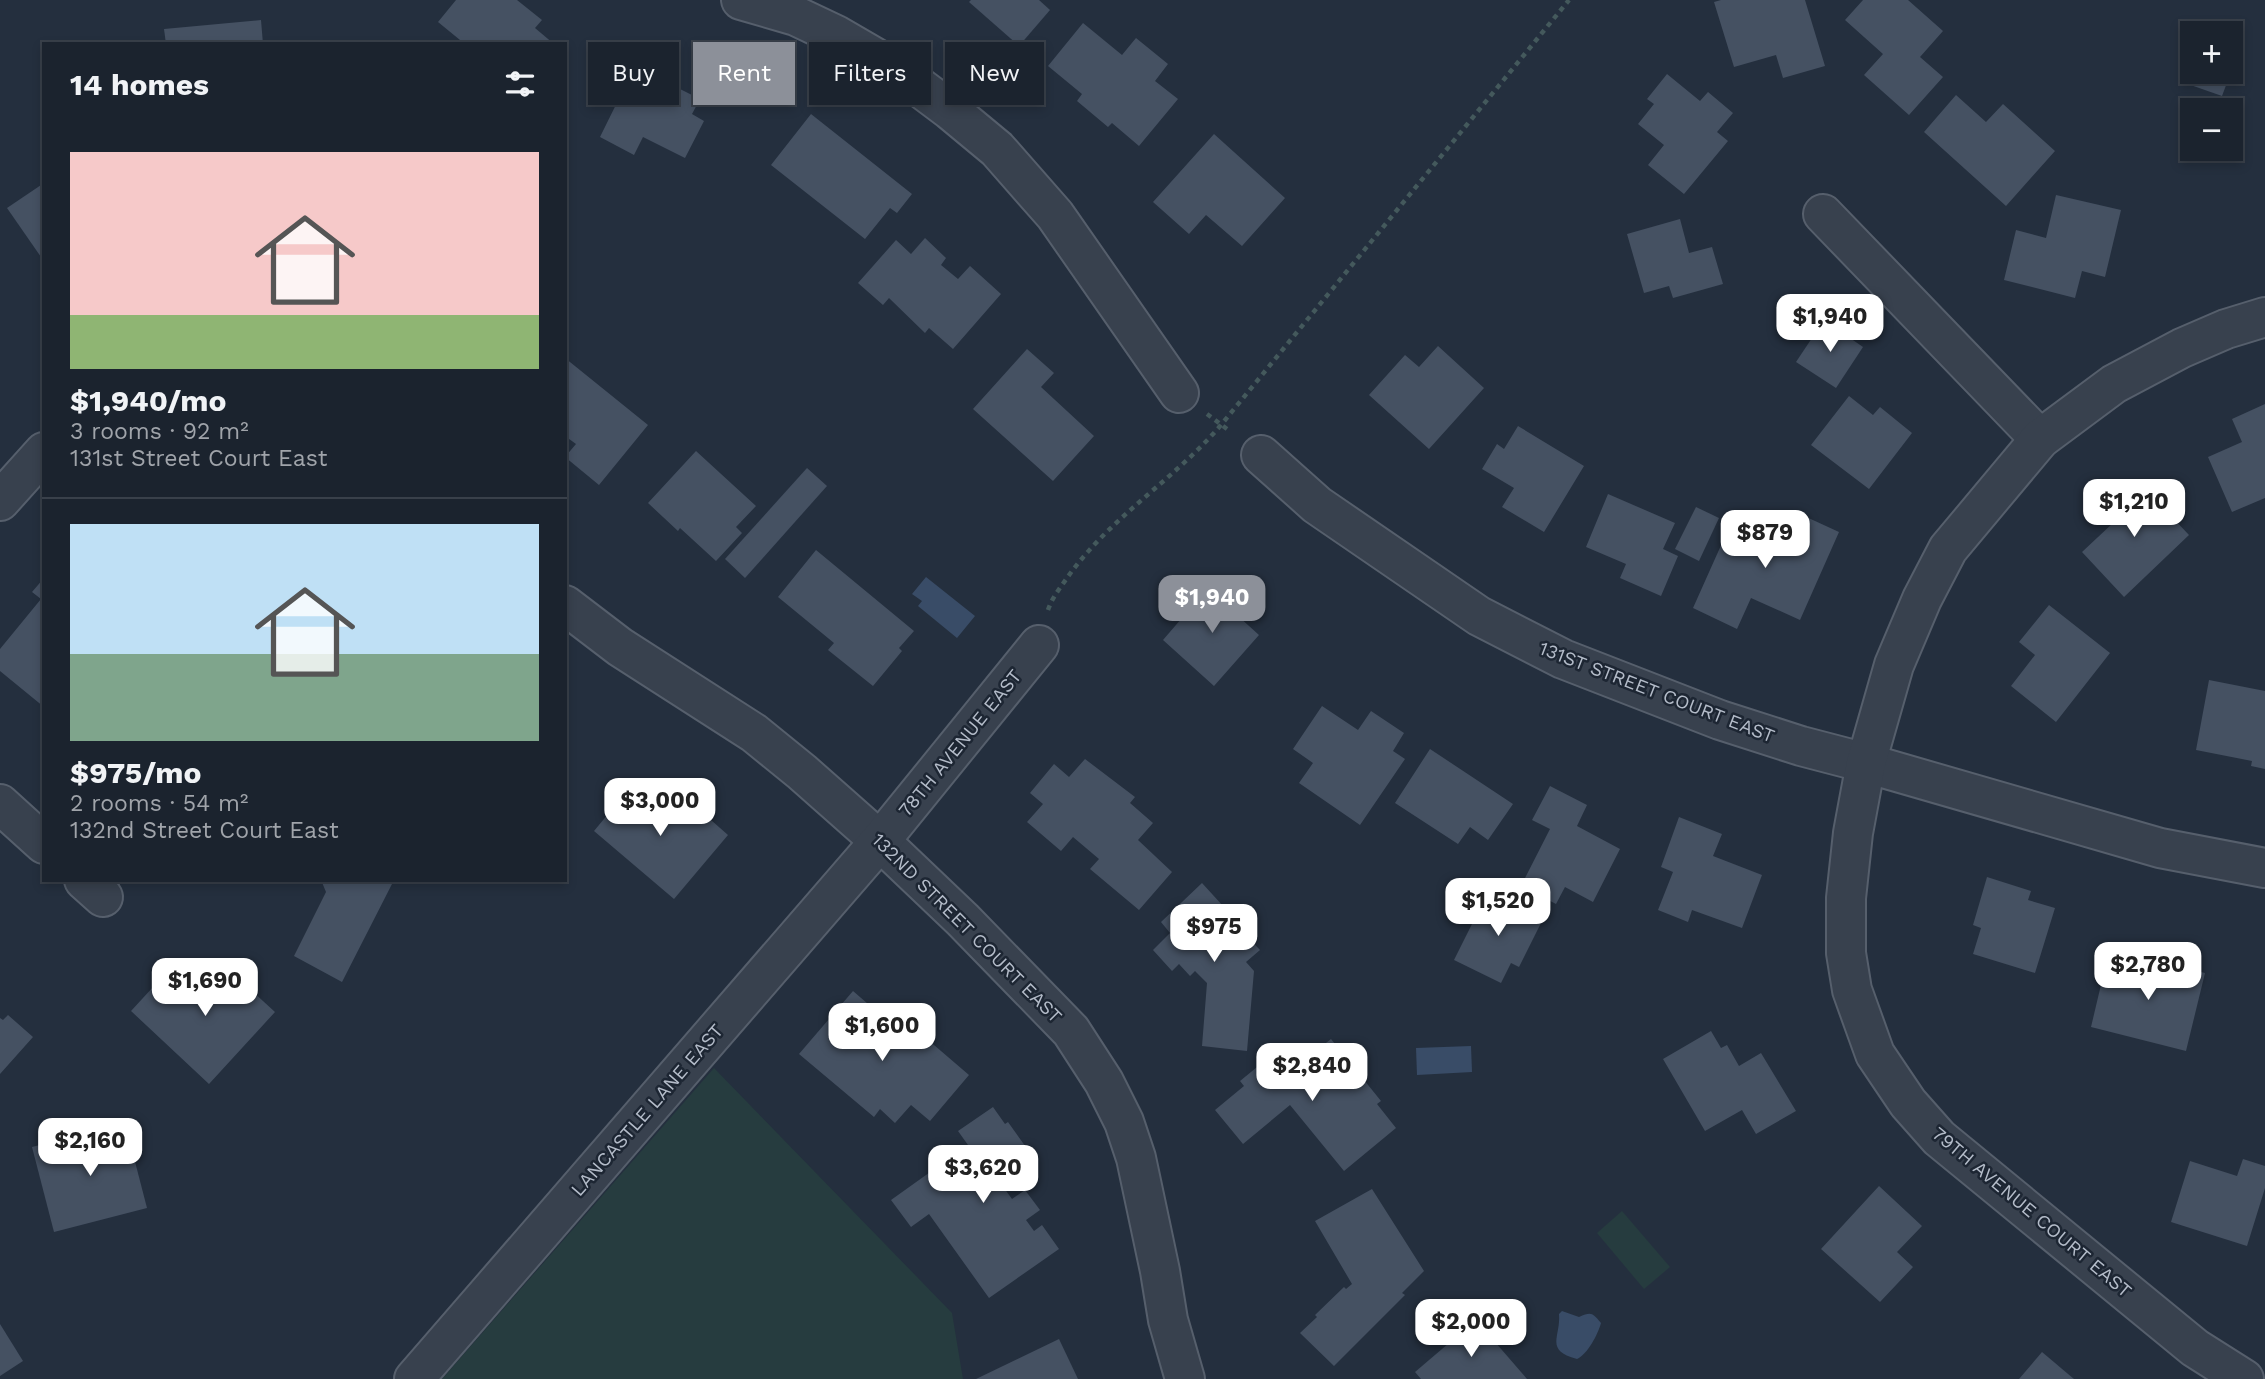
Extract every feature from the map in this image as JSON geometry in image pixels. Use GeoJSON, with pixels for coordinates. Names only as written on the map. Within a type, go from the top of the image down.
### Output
{"type":"FeatureCollection","features":[{"type":"Feature","properties":{"kind":"street"},"geometry":{"type":"LineString","coordinates":[[741,0],[796,16],[888,65],[950,110],[997,149],[1055,215],[1179,393]]}},
{"type":"Feature","properties":{"kind":"street"},"geometry":{"type":"LineString","coordinates":[[1824,214],[2040,439]]}},
{"type":"Feature","properties":{"kind":"street","name":"79TH AVENUE COURT EAST"},"geometry":{"type":"LineString","coordinates":[[2244,1379],[2195,1348],[1939,1138],[1908,1104],[1875,1054],[1852,990],[1846,953],[1846,898],[1853,833],[1866,763],[1894,665],[1922,599],[1948,549],[2040,439],[2114,384],[2215,333],[2265,317]]}},
{"type":"Feature","properties":{"kind":"street"},"geometry":{"type":"LineString","coordinates":[[0,501],[42,454]]}},
{"type":"Feature","properties":{"kind":"street","name":"131ST STREET COURT EAST"},"geometry":{"type":"LineString","coordinates":[[1261,455],[1317,505],[1479,615],[1563,659],[1720,720],[1801,746],[2160,848],[2265,868]]}},
{"type":"Feature","properties":{"kind":"street","name":"132ND STREET COURT EAST"},"geometry":{"type":"LineString","coordinates":[[567,607],[620,647],[754,733],[802,772],[963,920],[1071,1031],[1104,1082],[1124,1122],[1136,1158],[1168,1320],[1185,1379]]}},
{"type":"Feature","properties":{"kind":"street","name":"78TH AVENUE EAST"},"geometry":{"type":"LineString","coordinates":[[880,841],[1039,645]]}},
{"type":"Feature","properties":{"kind":"street"},"geometry":{"type":"LineString","coordinates":[[0,804],[42,842]]}},
{"type":"Feature","properties":{"kind":"street","name":"LANCASTLE LANE EAST"},"geometry":{"type":"LineString","coordinates":[[414,1379],[880,841]]}},
{"type":"Feature","properties":{"kind":"path"},"geometry":{"type":"LineString","coordinates":[[1039,645],[1051,601],[1074,567],[1107,530],[1202,448],[1569,0]]}},
{"type":"Feature","properties":{"kind":"path"},"geometry":{"type":"LineString","coordinates":[[1179,393],[1261,455]]}},
{"type":"Feature","properties":{"kind":"green space"},"geometry":{"type":"Polygon","coordinates":[[[714,1068],[952,1313],[963,1379],[442,1379],[714,1068]]]}},
{"type":"Feature","properties":{"kind":"green space"},"geometry":{"type":"Polygon","coordinates":[[[1622,1211],[1670,1267],[1644,1289],[1597,1233],[1622,1211]]]}},
{"type":"Feature","properties":{"kind":"water"},"geometry":{"type":"Polygon","coordinates":[[[926,577],[975,616],[957,638],[918,606],[922,601],[912,594],[926,577]]]}},
{"type":"Feature","properties":{"kind":"water"},"geometry":{"type":"Polygon","coordinates":[[[1471,1046],[1472,1072],[1417,1075],[1416,1048],[1471,1046]]]}},
{"type":"Feature","properties":{"kind":"water"},"geometry":{"type":"Polygon","coordinates":[[[1562,1311],[1579,1317],[1591,1314],[1601,1323],[1589,1348],[1577,1359],[1557,1347],[1559,1314],[1562,1311]]]}},
{"type":"Feature","properties":{"kind":"building"},"geometry":{"type":"Polygon","coordinates":[[[456,0],[517,0],[542,20],[535,28],[552,42],[458,42],[460,40],[438,22],[456,0]]]}},
{"type":"Feature","properties":{"kind":"building"},"geometry":{"type":"Polygon","coordinates":[[[1039,0],[1050,10],[1022,42],[1014,42],[969,2],[1039,0]]]}},
{"type":"Feature","properties":{"kind":"building"},"geometry":{"type":"Polygon","coordinates":[[[1805,0],[1825,66],[1783,78],[1776,55],[1734,67],[1714,2],[1805,0]]]}},
{"type":"Feature","properties":{"kind":"building"},"geometry":{"type":"Polygon","coordinates":[[[1863,0],[1908,0],[1943,31],[1920,57],[1943,77],[1909,115],[1864,75],[1883,54],[1845,20],[1863,0]]]}},
{"type":"Feature","properties":{"kind":"building"},"geometry":{"type":"Polygon","coordinates":[[[261,20],[263,42],[166,42],[164,29],[261,20]]]}},
{"type":"Feature","properties":{"kind":"building"},"geometry":{"type":"Polygon","coordinates":[[[1083,23],[1122,55],[1136,38],[1168,64],[1155,81],[1178,99],[1139,146],[1112,123],[1108,127],[1077,101],[1082,94],[1048,66],[1083,23]]]}},
{"type":"Feature","properties":{"kind":"building"},"geometry":{"type":"Polygon","coordinates":[[[1667,74],[1700,101],[1708,92],[1733,113],[1717,132],[1728,141],[1684,194],[1648,165],[1664,145],[1638,124],[1654,104],[1647,99],[1667,74]]]}},
{"type":"Feature","properties":{"kind":"building"},"geometry":{"type":"Polygon","coordinates":[[[2188,84],[2226,84],[2222,96],[2188,84]]]}},
{"type":"Feature","properties":{"kind":"building"},"geometry":{"type":"Polygon","coordinates":[[[679,88],[693,96],[693,105],[697,105],[692,114],[704,121],[685,158],[643,137],[634,155],[600,137],[616,105],[679,105],[679,88]]]}},
{"type":"Feature","properties":{"kind":"building"},"geometry":{"type":"Polygon","coordinates":[[[1956,95],[1986,122],[2003,104],[2055,151],[2006,206],[1924,132],[1956,95]]]}},
{"type":"Feature","properties":{"kind":"building"},"geometry":{"type":"Polygon","coordinates":[[[811,114],[912,194],[897,213],[890,208],[865,239],[771,165],[811,114]]]}},
{"type":"Feature","properties":{"kind":"building"},"geometry":{"type":"Polygon","coordinates":[[[1214,134],[1285,198],[1242,246],[1206,215],[1189,234],[1153,202],[1214,134]]]}},
{"type":"Feature","properties":{"kind":"building"},"geometry":{"type":"Polygon","coordinates":[[[42,184],[42,256],[41,257],[7,208],[42,184]]]}},
{"type":"Feature","properties":{"kind":"building"},"geometry":{"type":"Polygon","coordinates":[[[2056,195],[2121,210],[2105,277],[2082,271],[2075,298],[2004,280],[2016,230],[2046,238],[2056,195]]]}},
{"type":"Feature","properties":{"kind":"building"},"geometry":{"type":"Polygon","coordinates":[[[1680,219],[1689,253],[1712,247],[1723,284],[1673,298],[1669,286],[1644,293],[1627,234],[1680,219]]]}},
{"type":"Feature","properties":{"kind":"building"},"geometry":{"type":"Polygon","coordinates":[[[925,238],[946,258],[941,265],[958,279],[970,266],[1001,294],[953,349],[929,328],[925,333],[889,298],[883,305],[858,283],[896,240],[911,254],[925,238]]]}},
{"type":"Feature","properties":{"kind":"building"},"geometry":{"type":"Polygon","coordinates":[[[1824,320],[1863,347],[1836,388],[1796,362],[1824,320]]]}},
{"type":"Feature","properties":{"kind":"building"},"geometry":{"type":"Polygon","coordinates":[[[1438,346],[1484,388],[1429,449],[1369,395],[1405,355],[1419,367],[1438,346]]]}},
{"type":"Feature","properties":{"kind":"building"},"geometry":{"type":"Polygon","coordinates":[[[1027,349],[1054,373],[1041,387],[1094,436],[1053,481],[973,409],[1027,349]]]}},
{"type":"Feature","properties":{"kind":"building"},"geometry":{"type":"Polygon","coordinates":[[[567,360],[648,425],[599,485],[567,459],[576,444],[567,437],[567,360]]]}},
{"type":"Feature","properties":{"kind":"building"},"geometry":{"type":"Polygon","coordinates":[[[1849,396],[1873,415],[1880,407],[1912,433],[1869,489],[1811,445],[1849,396]]]}},
{"type":"Feature","properties":{"kind":"building"},"geometry":{"type":"Polygon","coordinates":[[[2265,404],[2265,498],[2232,512],[2208,457],[2242,442],[2232,419],[2265,404]]]}},
{"type":"Feature","properties":{"kind":"building"},"geometry":{"type":"Polygon","coordinates":[[[1518,426],[1584,466],[1544,532],[1502,507],[1514,488],[1482,469],[1497,444],[1504,449],[1518,426]]]}},
{"type":"Feature","properties":{"kind":"building"},"geometry":{"type":"Polygon","coordinates":[[[696,451],[756,506],[736,527],[742,533],[716,561],[648,503],[696,451]]]}},
{"type":"Feature","properties":{"kind":"building"},"geometry":{"type":"Polygon","coordinates":[[[807,468],[827,486],[745,578],[725,559],[807,468]]]}},
{"type":"Feature","properties":{"kind":"building"},"geometry":{"type":"Polygon","coordinates":[[[2137,480],[2189,535],[2124,597],[2082,552],[2113,523],[2103,512],[2137,480]]]}},
{"type":"Feature","properties":{"kind":"building"},"geometry":{"type":"Polygon","coordinates":[[[1608,494],[1675,523],[1663,549],[1678,556],[1661,596],[1620,578],[1626,564],[1586,547],[1608,494]]]}},
{"type":"Feature","properties":{"kind":"building"},"geometry":{"type":"Polygon","coordinates":[[[1696,507],[1719,518],[1699,561],[1675,549],[1696,507]]]}},
{"type":"Feature","properties":{"kind":"building"},"geometry":{"type":"Polygon","coordinates":[[[1735,514],[1792,539],[1802,515],[1839,532],[1800,620],[1751,598],[1737,629],[1693,608],[1735,514]]]}},
{"type":"Feature","properties":{"kind":"building"},"geometry":{"type":"Polygon","coordinates":[[[816,550],[914,631],[899,648],[902,651],[873,686],[828,650],[834,643],[778,597],[816,550]]]}},
{"type":"Feature","properties":{"kind":"building"},"geometry":{"type":"Polygon","coordinates":[[[42,580],[42,705],[0,671],[0,649],[41,599],[32,592],[42,580]]]}},
{"type":"Feature","properties":{"kind":"building"},"geometry":{"type":"Polygon","coordinates":[[[1213,582],[1244,610],[1238,616],[1259,635],[1214,686],[1163,640],[1213,582]]]}},
{"type":"Feature","properties":{"kind":"building"},"geometry":{"type":"Polygon","coordinates":[[[2049,605],[2110,653],[2056,722],[2011,686],[2035,655],[2019,642],[2049,605]]]}},
{"type":"Feature","properties":{"kind":"building"},"geometry":{"type":"Polygon","coordinates":[[[2209,680],[2265,691],[2265,769],[2251,766],[2252,761],[2196,750],[2209,680]]]}},
{"type":"Feature","properties":{"kind":"building"},"geometry":{"type":"Polygon","coordinates":[[[1322,706],[1358,730],[1371,711],[1404,733],[1393,751],[1405,759],[1360,825],[1299,783],[1313,763],[1293,749],[1322,706]]]}},
{"type":"Feature","properties":{"kind":"building"},"geometry":{"type":"Polygon","coordinates":[[[1430,749],[1513,804],[1488,840],[1470,827],[1458,844],[1395,803],[1430,749]]]}},
{"type":"Feature","properties":{"kind":"building"},"geometry":{"type":"Polygon","coordinates":[[[1085,759],[1135,797],[1130,803],[1153,823],[1138,840],[1172,872],[1139,910],[1090,869],[1099,859],[1073,837],[1061,851],[1027,822],[1043,804],[1030,793],[1054,764],[1069,777],[1085,759]]]}},
{"type":"Feature","properties":{"kind":"building"},"geometry":{"type":"Polygon","coordinates":[[[638,778],[685,818],[695,806],[728,835],[674,899],[594,831],[638,778]]]}},
{"type":"Feature","properties":{"kind":"building"},"geometry":{"type":"Polygon","coordinates":[[[1550,786],[1587,805],[1577,826],[1620,849],[1593,902],[1565,887],[1556,904],[1521,886],[1550,829],[1532,820],[1550,786]]]}},
{"type":"Feature","properties":{"kind":"building"},"geometry":{"type":"Polygon","coordinates":[[[1679,817],[1722,834],[1713,856],[1762,875],[1742,928],[1692,910],[1688,922],[1658,910],[1673,872],[1661,867],[1679,817]]]}},
{"type":"Feature","properties":{"kind":"building"},"geometry":{"type":"Polygon","coordinates":[[[1987,877],[2031,891],[2028,900],[2055,908],[2035,973],[1973,954],[1981,928],[1973,925],[1987,877]]]}},
{"type":"Feature","properties":{"kind":"building"},"geometry":{"type":"Polygon","coordinates":[[[322,882],[392,884],[342,982],[294,956],[326,892],[322,882]]]}},
{"type":"Feature","properties":{"kind":"building"},"geometry":{"type":"Polygon","coordinates":[[[1202,883],[1223,906],[1244,908],[1242,931],[1260,950],[1246,962],[1254,971],[1247,1051],[1202,1046],[1207,983],[1195,971],[1190,976],[1179,964],[1172,971],[1153,950],[1170,933],[1161,922],[1202,883]]]}},
{"type":"Feature","properties":{"kind":"building"},"geometry":{"type":"Polygon","coordinates":[[[1488,892],[1543,919],[1519,967],[1511,963],[1501,983],[1454,960],[1488,892]]]}},
{"type":"Feature","properties":{"kind":"building"},"geometry":{"type":"Polygon","coordinates":[[[2109,951],[2144,959],[2140,973],[2159,977],[2162,962],[2205,973],[2186,1051],[2091,1027],[2109,951]]]}},
{"type":"Feature","properties":{"kind":"building"},"geometry":{"type":"Polygon","coordinates":[[[216,958],[275,1012],[209,1084],[131,1011],[165,974],[184,993],[216,958]]]}},
{"type":"Feature","properties":{"kind":"building"},"geometry":{"type":"Polygon","coordinates":[[[853,991],[912,1042],[920,1033],[969,1075],[930,1121],[911,1105],[895,1123],[880,1109],[874,1117],[799,1054],[853,991]]]}},
{"type":"Feature","properties":{"kind":"building"},"geometry":{"type":"Polygon","coordinates":[[[8,1015],[33,1037],[0,1074],[0,1018],[3,1020],[8,1015]]]}},
{"type":"Feature","properties":{"kind":"building"},"geometry":{"type":"Polygon","coordinates":[[[1711,1031],[1721,1048],[1727,1045],[1739,1066],[1761,1053],[1796,1111],[1756,1134],[1742,1110],[1705,1131],[1663,1059],[1711,1031]]]}},
{"type":"Feature","properties":{"kind":"building"},"geometry":{"type":"Polygon","coordinates":[[[1331,1039],[1381,1101],[1377,1104],[1396,1128],[1344,1171],[1290,1105],[1243,1144],[1215,1110],[1244,1086],[1240,1081],[1273,1054],[1288,1073],[1331,1039]]]}},
{"type":"Feature","properties":{"kind":"building"},"geometry":{"type":"Polygon","coordinates":[[[993,1107],[1005,1124],[1008,1122],[1038,1164],[1004,1188],[1012,1199],[1025,1190],[1040,1210],[1026,1220],[1034,1231],[1042,1225],[1059,1249],[989,1298],[929,1214],[911,1227],[891,1200],[968,1145],[958,1131],[993,1107]]]}},
{"type":"Feature","properties":{"kind":"building"},"geometry":{"type":"Polygon","coordinates":[[[125,1123],[147,1208],[54,1232],[32,1147],[125,1123]]]}},
{"type":"Feature","properties":{"kind":"building"},"geometry":{"type":"Polygon","coordinates":[[[2243,1159],[2265,1166],[2265,1188],[2247,1246],[2171,1222],[2190,1161],[2237,1176],[2243,1159]]]}},
{"type":"Feature","properties":{"kind":"building"},"geometry":{"type":"Polygon","coordinates":[[[1879,1186],[1922,1226],[1897,1252],[1913,1267],[1880,1302],[1821,1249],[1879,1186]]]}},
{"type":"Feature","properties":{"kind":"building"},"geometry":{"type":"Polygon","coordinates":[[[1372,1189],[1424,1271],[1402,1293],[1405,1295],[1334,1366],[1300,1333],[1344,1287],[1346,1289],[1352,1284],[1315,1221],[1372,1189]]]}},
{"type":"Feature","properties":{"kind":"building"},"geometry":{"type":"Polygon","coordinates":[[[1476,1320],[1527,1379],[1421,1379],[1415,1372],[1476,1320]]]}},
{"type":"Feature","properties":{"kind":"building"},"geometry":{"type":"Polygon","coordinates":[[[0,1324],[23,1361],[0,1376],[0,1324]]]}},
{"type":"Feature","properties":{"kind":"building"},"geometry":{"type":"Polygon","coordinates":[[[1059,1339],[1078,1379],[976,1379],[1059,1339]]]}},
{"type":"Feature","properties":{"kind":"building"},"geometry":{"type":"Polygon","coordinates":[[[2042,1352],[2074,1379],[2019,1379],[2042,1352]]]}}]}
